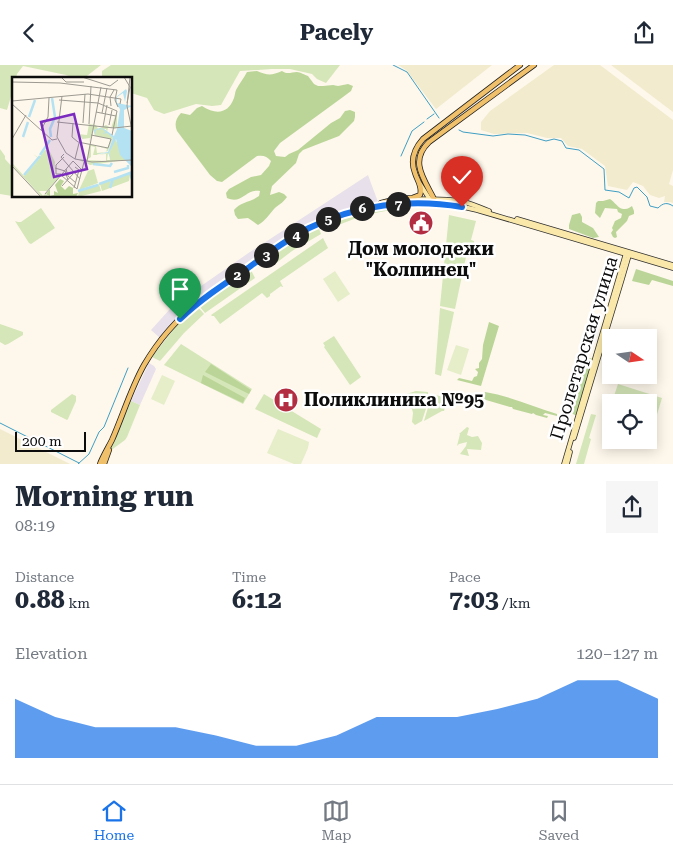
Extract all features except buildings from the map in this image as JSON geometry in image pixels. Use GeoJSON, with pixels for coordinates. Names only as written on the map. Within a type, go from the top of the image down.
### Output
{"type":"FeatureCollection","features":[{"type":"Feature","properties":{"kind":"main road"},"geometry":{"type":"LineString","coordinates":[[432,200],[415,174],[414,153],[419,143],[520,65]]}},
{"type":"Feature","properties":{"kind":"main road"},"geometry":{"type":"LineString","coordinates":[[432,200],[419,169],[421,152],[429,142],[534,65]]}},
{"type":"Feature","properties":{"kind":"main road"},"geometry":{"type":"LineString","coordinates":[[469,103],[466,109],[471,111]]}},
{"type":"Feature","properties":{"kind":"main road"},"geometry":{"type":"LineString","coordinates":[[409,199],[420,195],[419,182]]}},
{"type":"Feature","properties":{"kind":"main road"},"geometry":{"type":"LineString","coordinates":[[100,464],[134,386],[150,356],[172,327],[193,306],[281,244],[308,229],[342,214],[392,200],[459,201],[471,203],[535,226],[673,267]]}},
{"type":"Feature","properties":{"kind":"main road"},"geometry":{"type":"LineString","coordinates":[[377,205],[432,200]]}},
{"type":"Feature","properties":{"kind":"main road","name":"Пролетарская улица"},"geometry":{"type":"LineString","coordinates":[[565,464],[628,254]]}},
{"type":"Feature","properties":{"kind":"main road"},"geometry":{"type":"LineString","coordinates":[[104,464],[111,441]]}},
{"type":"Feature","properties":{"kind":"shaded area"},"geometry":{"type":"Polygon","coordinates":[[[398,65],[492,65],[436,109],[406,70],[398,65]]]}},
{"type":"Feature","properties":{"kind":"shaded area"},"geometry":{"type":"Polygon","coordinates":[[[554,65],[600,65],[673,120],[673,170],[669,184],[673,186],[673,203],[664,202],[665,196],[659,198],[650,195],[643,186],[633,182],[627,190],[608,186],[605,166],[582,149],[568,146],[561,138],[547,138],[527,133],[494,134],[481,130],[481,122],[490,111],[554,65]]]}},
{"type":"Feature","properties":{"kind":"shaded area"},"geometry":{"type":"Polygon","coordinates":[[[611,65],[673,65],[673,112],[611,65]]]}},
{"type":"Feature","properties":{"kind":"shaded area"},"geometry":{"type":"Polygon","coordinates":[[[368,175],[378,202],[336,212],[319,219],[284,240],[195,301],[160,338],[151,330],[179,299],[181,300],[247,254],[368,175]]]}},
{"type":"Feature","properties":{"kind":"shaded area"},"geometry":{"type":"Polygon","coordinates":[[[149,363],[156,369],[140,405],[131,401],[149,363]]]}},
{"type":"Feature","properties":{"kind":"shaded area"},"geometry":{"type":"Polygon","coordinates":[[[0,429],[70,464],[0,464],[0,429]]]}},
{"type":"Feature","properties":{"kind":"green space"},"geometry":{"type":"Polygon","coordinates":[[[0,65],[101,65],[86,77],[71,77],[23,66],[16,77],[12,77],[12,93],[7,110],[0,108],[0,65]]]}},
{"type":"Feature","properties":{"kind":"green space"},"geometry":{"type":"Polygon","coordinates":[[[111,65],[340,65],[326,83],[317,79],[312,74],[290,69],[240,71],[221,105],[196,104],[164,114],[154,110],[147,98],[132,93],[132,77],[102,77],[102,71],[111,65]]]}},
{"type":"Feature","properties":{"kind":"green space"},"geometry":{"type":"Polygon","coordinates":[[[257,71],[269,74],[282,71],[288,73],[298,72],[308,76],[318,86],[348,84],[353,86],[351,91],[280,143],[274,151],[276,156],[285,157],[298,150],[340,118],[345,111],[355,112],[354,121],[339,136],[303,150],[299,154],[296,163],[272,186],[270,195],[279,192],[287,197],[258,225],[248,218],[238,219],[234,210],[239,205],[259,196],[260,191],[251,192],[232,200],[227,198],[226,193],[229,189],[251,177],[261,175],[271,161],[265,156],[257,156],[222,182],[217,181],[210,175],[176,128],[177,119],[181,113],[190,115],[202,106],[217,112],[225,110],[234,98],[236,90],[247,72],[257,71]]]}},
{"type":"Feature","properties":{"kind":"green space"},"geometry":{"type":"Polygon","coordinates":[[[0,149],[12,167],[12,196],[0,194],[0,149]]]}},
{"type":"Feature","properties":{"kind":"green space"},"geometry":{"type":"Polygon","coordinates":[[[610,199],[623,209],[632,206],[634,211],[634,214],[629,216],[627,221],[616,232],[617,237],[615,238],[611,233],[612,228],[615,221],[621,218],[622,214],[617,209],[605,208],[600,218],[595,213],[598,201],[610,199]]]}},
{"type":"Feature","properties":{"kind":"green space"},"geometry":{"type":"Polygon","coordinates":[[[394,205],[399,209],[362,217],[326,231],[324,225],[343,216],[394,205]]]}},
{"type":"Feature","properties":{"kind":"green space"},"geometry":{"type":"Polygon","coordinates":[[[41,208],[55,228],[31,244],[15,221],[21,222],[41,208]]]}},
{"type":"Feature","properties":{"kind":"green space"},"geometry":{"type":"Polygon","coordinates":[[[580,213],[582,222],[593,228],[599,237],[593,238],[569,229],[572,215],[580,213]]]}},
{"type":"Feature","properties":{"kind":"green space"},"geometry":{"type":"Polygon","coordinates":[[[449,215],[476,221],[471,240],[479,246],[477,254],[467,252],[455,309],[440,306],[449,215]]]}},
{"type":"Feature","properties":{"kind":"green space"},"geometry":{"type":"Polygon","coordinates":[[[318,226],[321,234],[292,251],[275,264],[269,258],[251,270],[255,278],[205,313],[200,307],[211,299],[214,294],[282,247],[318,226]]]}},
{"type":"Feature","properties":{"kind":"green space"},"geometry":{"type":"Polygon","coordinates":[[[323,238],[328,248],[280,281],[283,287],[281,286],[270,296],[267,298],[262,293],[220,324],[211,315],[323,238]]]}},
{"type":"Feature","properties":{"kind":"green space"},"geometry":{"type":"Polygon","coordinates":[[[636,269],[673,281],[673,286],[652,280],[649,285],[632,281],[636,269]]]}},
{"type":"Feature","properties":{"kind":"green space"},"geometry":{"type":"Polygon","coordinates":[[[335,271],[350,294],[338,302],[323,279],[335,271]]]}},
{"type":"Feature","properties":{"kind":"green space"},"geometry":{"type":"Polygon","coordinates":[[[197,306],[204,314],[184,333],[160,361],[152,357],[177,325],[197,306]]]}},
{"type":"Feature","properties":{"kind":"green space"},"geometry":{"type":"Polygon","coordinates":[[[440,308],[454,312],[441,376],[435,374],[440,308]]]}},
{"type":"Feature","properties":{"kind":"green space"},"geometry":{"type":"Polygon","coordinates":[[[489,322],[499,326],[481,386],[457,380],[459,378],[472,381],[477,376],[478,372],[475,369],[479,368],[479,363],[482,359],[483,345],[489,322]]]}},
{"type":"Feature","properties":{"kind":"green space"},"geometry":{"type":"Polygon","coordinates":[[[0,324],[23,332],[23,335],[5,345],[0,342],[0,324]]]}},
{"type":"Feature","properties":{"kind":"green space"},"geometry":{"type":"Polygon","coordinates":[[[334,336],[361,377],[350,385],[324,347],[323,343],[334,336]]]}},
{"type":"Feature","properties":{"kind":"green space"},"geometry":{"type":"Polygon","coordinates":[[[181,344],[252,389],[243,404],[164,365],[181,344]]]}},
{"type":"Feature","properties":{"kind":"green space"},"geometry":{"type":"Polygon","coordinates":[[[456,345],[469,349],[461,375],[447,370],[456,345]]]}},
{"type":"Feature","properties":{"kind":"green space"},"geometry":{"type":"Polygon","coordinates":[[[586,357],[593,359],[575,415],[571,413],[586,357]]]}},
{"type":"Feature","properties":{"kind":"green space"},"geometry":{"type":"Polygon","coordinates":[[[211,364],[251,390],[249,394],[205,372],[211,364]]]}},
{"type":"Feature","properties":{"kind":"green space"},"geometry":{"type":"Polygon","coordinates":[[[162,375],[175,381],[164,405],[151,399],[162,375]]]}},
{"type":"Feature","properties":{"kind":"green space"},"geometry":{"type":"Polygon","coordinates":[[[203,375],[245,398],[243,403],[201,383],[203,375]]]}},
{"type":"Feature","properties":{"kind":"green space"},"geometry":{"type":"Polygon","coordinates":[[[618,384],[649,394],[615,394],[618,384]]]}},
{"type":"Feature","properties":{"kind":"green space"},"geometry":{"type":"Polygon","coordinates":[[[416,391],[428,392],[424,400],[430,396],[422,421],[415,425],[412,422],[412,409],[408,407],[406,394],[416,391]]]}},
{"type":"Feature","properties":{"kind":"green space"},"geometry":{"type":"Polygon","coordinates":[[[485,392],[557,414],[557,416],[545,413],[543,415],[548,416],[547,418],[486,400],[482,397],[485,392]]]}},
{"type":"Feature","properties":{"kind":"green space"},"geometry":{"type":"Polygon","coordinates":[[[72,394],[76,396],[76,401],[67,420],[51,412],[51,410],[72,394]]]}},
{"type":"Feature","properties":{"kind":"green space"},"geometry":{"type":"Polygon","coordinates":[[[264,394],[321,429],[317,438],[255,409],[264,394]]]}},
{"type":"Feature","properties":{"kind":"green space"},"geometry":{"type":"Polygon","coordinates":[[[432,394],[447,398],[444,411],[424,421],[432,394]]]}},
{"type":"Feature","properties":{"kind":"green space"},"geometry":{"type":"Polygon","coordinates":[[[657,396],[662,398],[657,414],[657,396]]]}},
{"type":"Feature","properties":{"kind":"green space"},"geometry":{"type":"Polygon","coordinates":[[[131,401],[140,405],[127,437],[110,451],[131,401]]]}},
{"type":"Feature","properties":{"kind":"green space"},"geometry":{"type":"Polygon","coordinates":[[[591,414],[596,415],[584,464],[576,464],[591,414]]]}},
{"type":"Feature","properties":{"kind":"green space"},"geometry":{"type":"Polygon","coordinates":[[[467,427],[469,428],[467,435],[472,437],[478,436],[482,443],[481,450],[467,449],[469,456],[460,454],[467,442],[457,446],[459,434],[467,427]]]}},
{"type":"Feature","properties":{"kind":"green space"},"geometry":{"type":"Polygon","coordinates":[[[278,429],[309,442],[301,464],[294,464],[267,453],[278,429]]]}},
{"type":"Feature","properties":{"kind":"waterway"},"geometry":{"type":"LineString","coordinates":[[393,65],[407,72],[439,118]]}},
{"type":"Feature","properties":{"kind":"waterway"},"geometry":{"type":"LineString","coordinates":[[427,119],[434,114]]}},
{"type":"Feature","properties":{"kind":"waterway"},"geometry":{"type":"LineString","coordinates":[[401,156],[412,131],[424,122]]}},
{"type":"Feature","properties":{"kind":"waterway"},"geometry":{"type":"LineString","coordinates":[[459,130],[493,136],[508,134],[525,135],[546,141],[554,139],[562,141],[566,148],[579,150],[604,169],[605,190],[619,192],[629,198],[634,188],[637,187],[647,197],[650,206],[658,208],[663,204],[673,206]]}},
{"type":"Feature","properties":{"kind":"waterway"},"geometry":{"type":"LineString","coordinates":[[78,464],[89,454],[99,432],[104,427],[128,368]]}},
{"type":"Feature","properties":{"kind":"waterway"},"geometry":{"type":"LineString","coordinates":[[0,423],[79,463]]}},
{"type":"Feature","properties":{"kind":"place","name":"Дом молодежи \"Колпинец\""},"geometry":{"type":"Point","coordinates":[421,223]}},
{"type":"Feature","properties":{"kind":"place","name":"Поликлиника №95"},"geometry":{"type":"Point","coordinates":[286,400]}},
{"type":"Feature","properties":{"kind":"route"},"geometry":{"type":"LineString","coordinates":[[180,319],[193,306],[281,244],[336,216],[377,205],[432,203],[462,207]]}}]}
